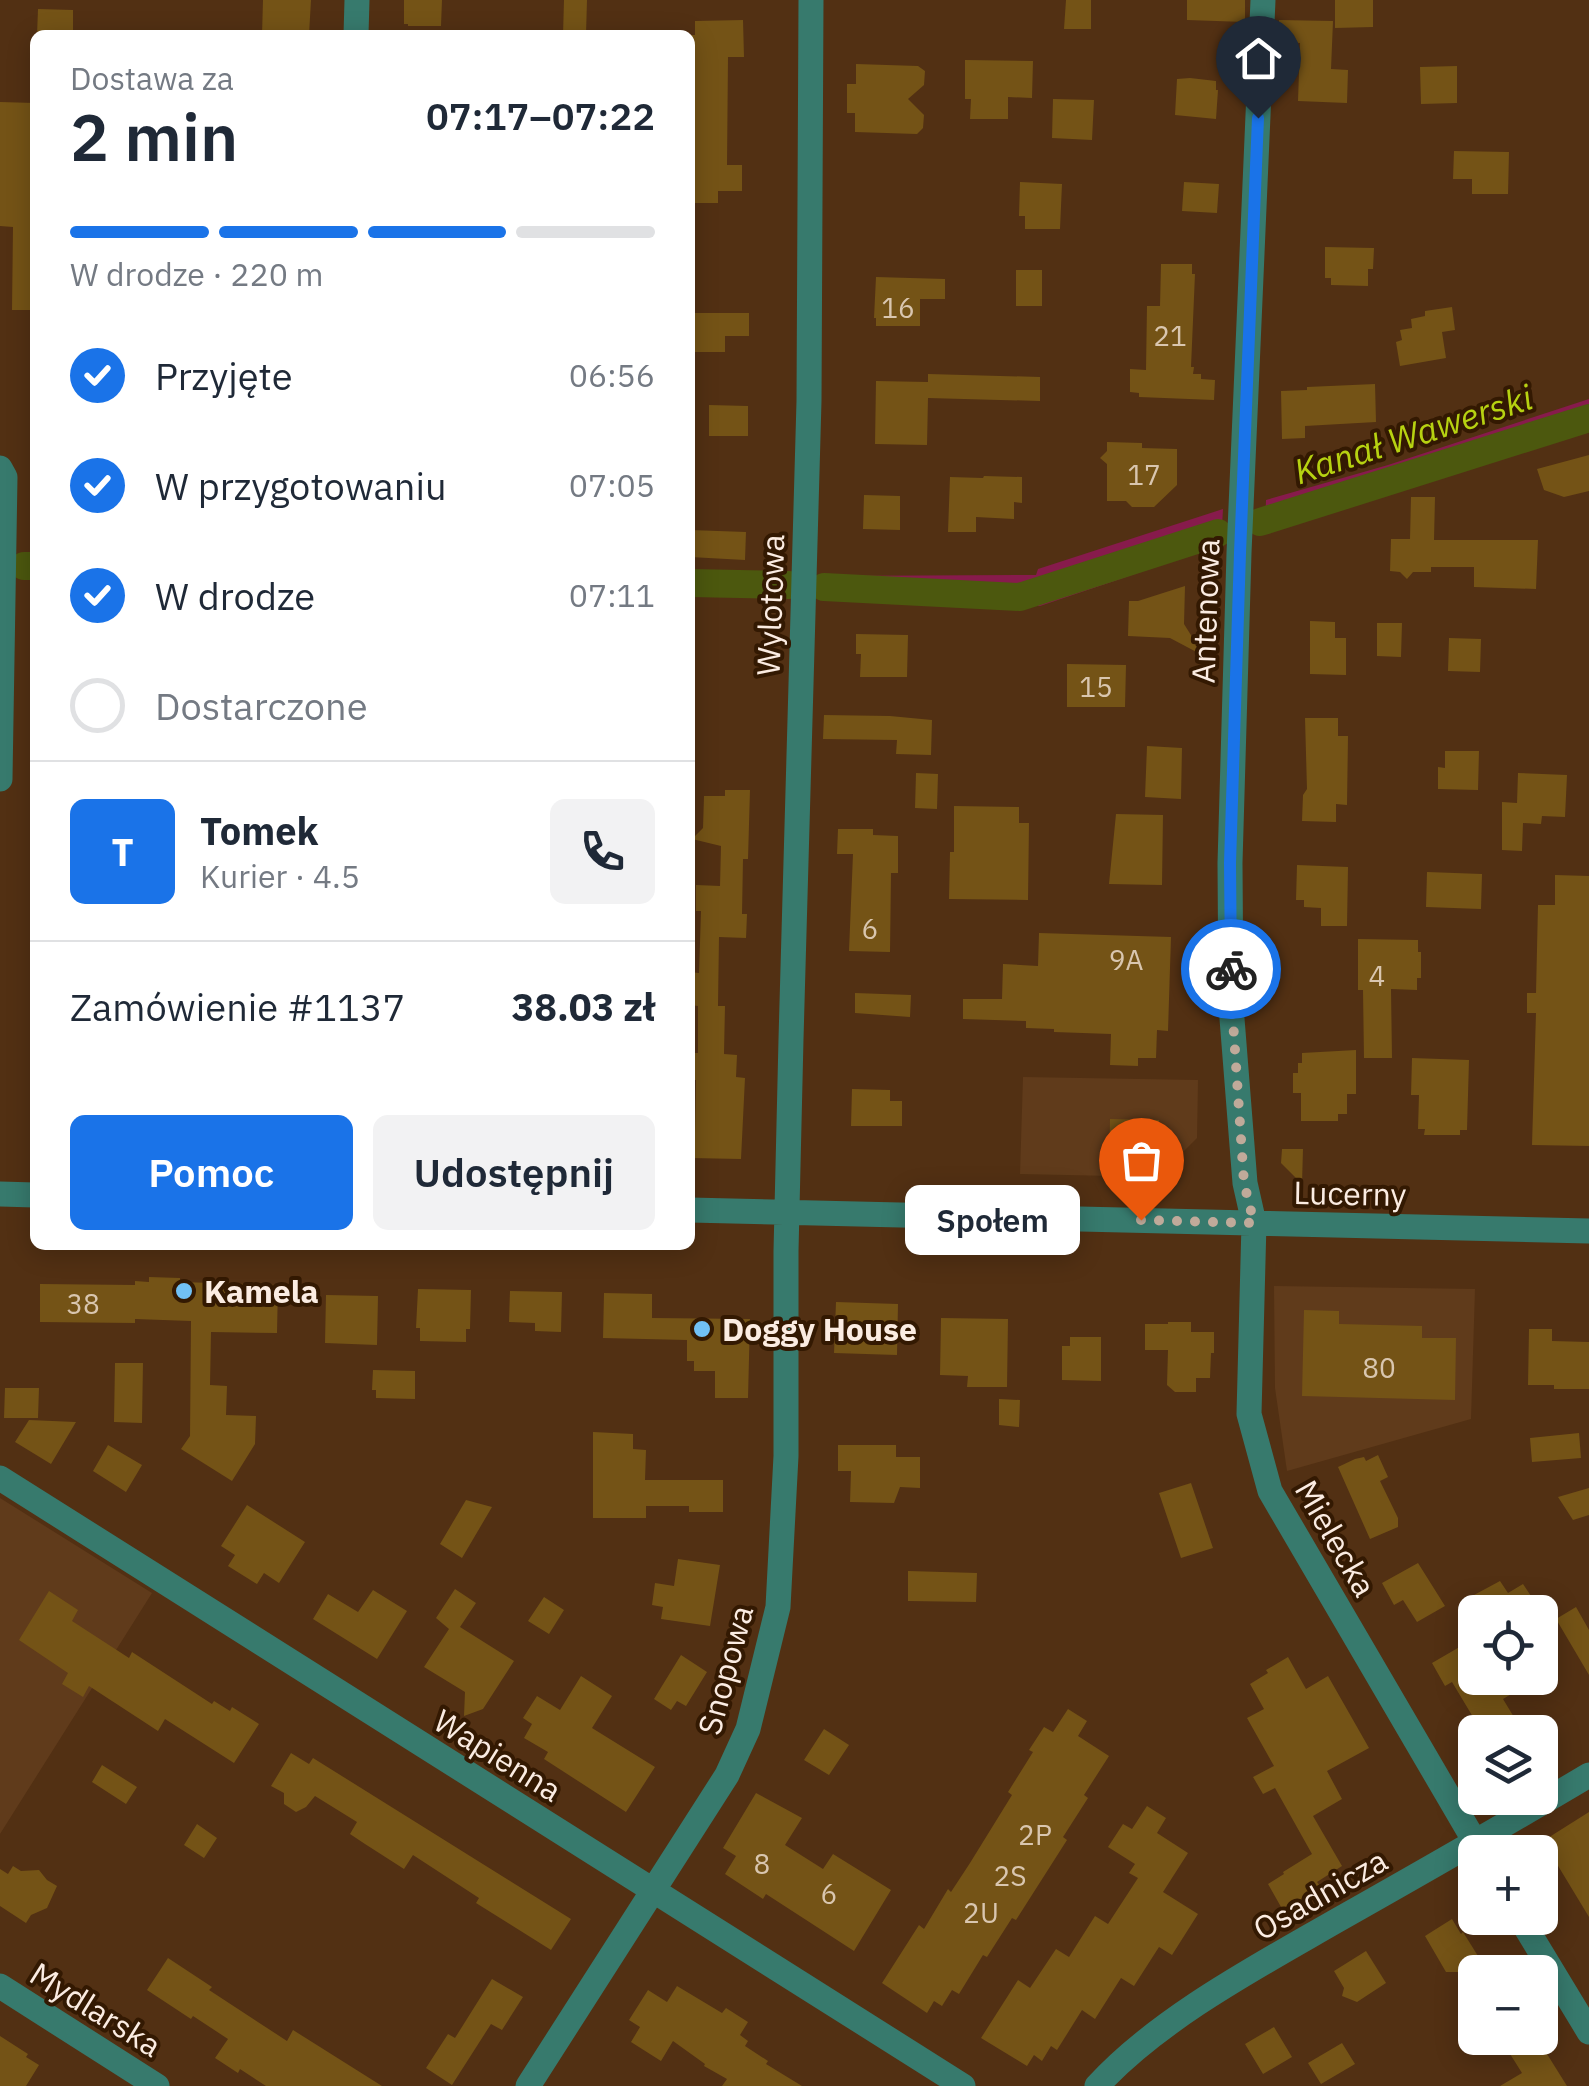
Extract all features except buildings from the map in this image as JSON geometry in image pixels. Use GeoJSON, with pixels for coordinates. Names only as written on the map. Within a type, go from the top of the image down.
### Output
{"type":"FeatureCollection","features":[{"type":"Feature","properties":{"kind":"street"},"geometry":{"type":"LineString","coordinates":[[356,30],[357,0]]}},
{"type":"Feature","properties":{"kind":"street","name":"Wylotowa"},"geometry":{"type":"LineString","coordinates":[[788,1212],[809,401],[810,0]]}},
{"type":"Feature","properties":{"kind":"street","name":"Antenowa"},"geometry":{"type":"LineString","coordinates":[[1254,1223],[1244,1183],[1232,1006],[1230,863],[1263,0]]}},
{"type":"Feature","properties":{"kind":"street"},"geometry":{"type":"LineString","coordinates":[[0,468],[5,476],[0,779]]}},
{"type":"Feature","properties":{"kind":"street"},"geometry":{"type":"LineString","coordinates":[[0,1194],[30,1195]]}},
{"type":"Feature","properties":{"kind":"street","name":"Lucerny"},"geometry":{"type":"LineString","coordinates":[[695,1210],[1589,1231]]}},
{"type":"Feature","properties":{"kind":"street","name":"Snopowa"},"geometry":{"type":"LineString","coordinates":[[528,2086],[726,1775],[748,1730],[778,1607],[786,1456],[788,1212]]}},
{"type":"Feature","properties":{"kind":"street","name":"Mielecka"},"geometry":{"type":"LineString","coordinates":[[1254,1223],[1249,1414],[1270,1491],[1471,1835]]}},
{"type":"Feature","properties":{"kind":"street","name":"Wapienna"},"geometry":{"type":"LineString","coordinates":[[0,1478],[962,2086]]}},
{"type":"Feature","properties":{"kind":"street","name":"Osadnicza"},"geometry":{"type":"LineString","coordinates":[[1497,1835],[1589,1776]]}},
{"type":"Feature","properties":{"kind":"street","name":"Osadnicza"},"geometry":{"type":"LineString","coordinates":[[1097,2086],[1176,2018],[1284,1950],[1458,1858]]}},
{"type":"Feature","properties":{"kind":"street"},"geometry":{"type":"LineString","coordinates":[[1530,1935],[1589,2032]]}},
{"type":"Feature","properties":{"kind":"street","name":"Mydlarska"},"geometry":{"type":"LineString","coordinates":[[0,1986],[157,2086]]}},
{"type":"Feature","properties":{"kind":"shaded area"},"geometry":{"type":"Polygon","coordinates":[[[1589,399],[1589,425],[1265,528],[1266,500],[1388,465],[1589,399]]]}},
{"type":"Feature","properties":{"kind":"shaded area"},"geometry":{"type":"Polygon","coordinates":[[[1223,509],[1221,545],[1040,606],[818,598],[819,576],[1036,575],[1038,569],[1223,509]]]}},
{"type":"Feature","properties":{"kind":"shaded area"},"geometry":{"type":"Polygon","coordinates":[[[695,573],[791,577],[791,592],[695,590],[695,573]]]}},
{"type":"Feature","properties":{"kind":"shaded area"},"geometry":{"type":"Polygon","coordinates":[[[1023,1077],[1198,1080],[1197,1138],[1158,1177],[1020,1174],[1023,1077]]]}},
{"type":"Feature","properties":{"kind":"shaded area"},"geometry":{"type":"Polygon","coordinates":[[[1274,1286],[1475,1289],[1471,1419],[1287,1471],[1275,1388],[1274,1286]]]}},
{"type":"Feature","properties":{"kind":"shaded area"},"geometry":{"type":"Polygon","coordinates":[[[0,1498],[152,1593],[0,1834],[0,1498]]]}},
{"type":"Feature","properties":{"kind":"waterway","name":"Kanał Wawerski"},"geometry":{"type":"LineString","coordinates":[[1260,522],[1589,418]]}},
{"type":"Feature","properties":{"kind":"waterway","name":"Kanał Wawerski"},"geometry":{"type":"LineString","coordinates":[[824,587],[1020,597],[1218,533]]}},
{"type":"Feature","properties":{"kind":"waterway","name":"Kanał Wawerski"},"geometry":{"type":"LineString","coordinates":[[24,566],[30,566]]}},
{"type":"Feature","properties":{"kind":"waterway","name":"Kanał Wawerski"},"geometry":{"type":"LineString","coordinates":[[695,583],[789,585]]}},
{"type":"Feature","properties":{"kind":"way so far"},"geometry":{"type":"LineString","coordinates":[[1141,1220],[1254,1223],[1244,1183],[1231,969]]}},
{"type":"Feature","properties":{"kind":"place","name":"Społem"},"geometry":{"type":"Point","coordinates":[1141,1220]}},
{"type":"Feature","properties":{"kind":"place","name":"Kamela"},"geometry":{"type":"Point","coordinates":[184,1291]}},
{"type":"Feature","properties":{"kind":"place","name":"Doggy House"},"geometry":{"type":"Point","coordinates":[702,1329]}},
{"type":"Feature","properties":{"kind":"route"},"geometry":{"type":"LineString","coordinates":[[1231,969],[1230,863],[1258,118]]}}]}
